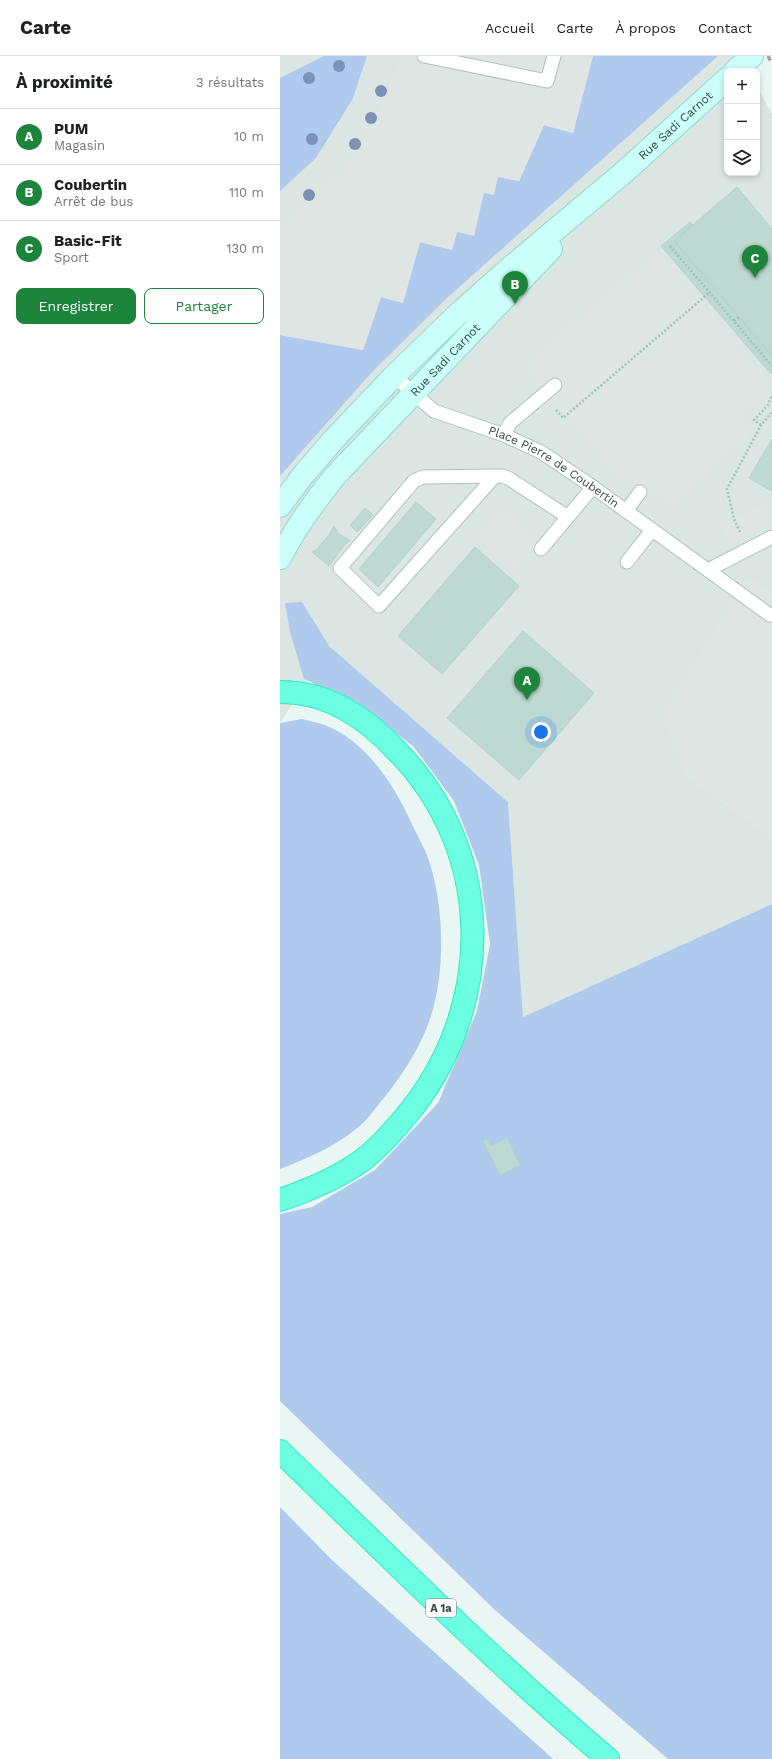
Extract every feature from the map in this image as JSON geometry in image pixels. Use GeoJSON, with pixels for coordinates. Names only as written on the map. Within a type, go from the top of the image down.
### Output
{"type":"FeatureCollection","features":[{"type":"Feature","properties":{"kind":"highway"},"geometry":{"type":"LineString","coordinates":[[280,692],[291,692],[316,697],[344,707],[357,715],[383,736],[418,774],[442,811],[457,847],[469,891],[472,932],[472,950],[467,990],[456,1030],[441,1065],[420,1098],[392,1133],[362,1160],[329,1180],[280,1200]]}},
{"type":"Feature","properties":{"kind":"highway","name":"A 1a"},"geometry":{"type":"LineString","coordinates":[[280,1451],[451,1617],[567,1724],[608,1759]]}},
{"type":"Feature","properties":{"kind":"main road","name":"Rue Sadi Carnot"},"geometry":{"type":"LineString","coordinates":[[280,506],[304,474],[335,438],[394,376],[456,316],[511,267],[623,173],[724,81]]}},
{"type":"Feature","properties":{"kind":"main road","name":"Rue Sadi Carnot"},"geometry":{"type":"LineString","coordinates":[[280,558],[290,538],[309,509],[335,476],[412,393],[623,173]]}},
{"type":"Feature","properties":{"kind":"lane"},"geometry":{"type":"LineString","coordinates":[[424,56],[547,81],[554,56]]}},
{"type":"Feature","properties":{"kind":"lane","name":"Place Pierre de Coubertin"},"geometry":{"type":"LineString","coordinates":[[394,376],[434,411],[504,435],[540,452],[594,488],[770,615]]}},
{"type":"Feature","properties":{"kind":"lane"},"geometry":{"type":"LineString","coordinates":[[504,435],[510,423],[555,385]]}},
{"type":"Feature","properties":{"kind":"lane"},"geometry":{"type":"LineString","coordinates":[[495,476],[379,606],[340,568],[414,481],[424,477],[495,476],[502,476],[508,478],[568,517]]}},
{"type":"Feature","properties":{"kind":"lane"},"geometry":{"type":"LineString","coordinates":[[540,549],[594,488]]}},
{"type":"Feature","properties":{"kind":"lane"},"geometry":{"type":"LineString","coordinates":[[626,511],[640,492]]}},
{"type":"Feature","properties":{"kind":"lane"},"geometry":{"type":"LineString","coordinates":[[628,562],[652,530]]}},
{"type":"Feature","properties":{"kind":"lane"},"geometry":{"type":"LineString","coordinates":[[708,570],[772,537]]}},
{"type":"Feature","properties":{"kind":"path"},"geometry":{"type":"LineString","coordinates":[[670,246],[772,366]]}},
{"type":"Feature","properties":{"kind":"path"},"geometry":{"type":"LineString","coordinates":[[552,406],[562,418],[709,293]]}},
{"type":"Feature","properties":{"kind":"path"},"geometry":{"type":"LineString","coordinates":[[734,322],[739,317]]}},
{"type":"Feature","properties":{"kind":"path"},"geometry":{"type":"LineString","coordinates":[[761,425],[754,420],[768,405],[772,396]]}},
{"type":"Feature","properties":{"kind":"path"},"geometry":{"type":"LineString","coordinates":[[746,550],[734,519],[727,489],[761,425],[772,412]]}},
{"type":"Feature","properties":{"kind":"shaded area"},"geometry":{"type":"Polygon","coordinates":[[[280,56],[741,56],[730,68],[724,68],[724,176],[760,176],[760,92],[772,114],[772,595],[748,578],[662,715],[688,777],[772,837],[772,904],[523,1017],[508,802],[329,646],[280,723],[280,56]]]}},
{"type":"Feature","properties":{"kind":"shaded area"},"geometry":{"type":"Polygon","coordinates":[[[324,56],[367,56],[353,98],[316,158],[280,191],[280,78],[324,56]]]}},
{"type":"Feature","properties":{"kind":"shaded area"},"geometry":{"type":"Polygon","coordinates":[[[402,56],[593,56],[573,133],[544,125],[519,181],[498,177],[494,195],[484,193],[474,236],[457,232],[452,250],[420,242],[403,303],[381,297],[363,350],[280,335],[280,224],[291,217],[341,172],[371,131],[402,56]]]}},
{"type":"Feature","properties":{"kind":"shaded area"},"geometry":{"type":"Polygon","coordinates":[[[593,56],[718,56],[447,298],[373,371],[280,476],[280,335],[363,350],[381,297],[403,303],[420,242],[452,250],[457,232],[484,193],[498,177],[519,181],[544,125],[573,133],[593,56]]]}},
{"type":"Feature","properties":{"kind":"shaded area"},"geometry":{"type":"Polygon","coordinates":[[[656,252],[769,383],[769,392],[741,417],[752,433],[670,507],[656,490],[646,498],[610,468],[555,403],[543,403],[526,418],[515,408],[541,388],[522,365],[656,252]]]}},
{"type":"Feature","properties":{"kind":"shaded area"},"geometry":{"type":"Polygon","coordinates":[[[765,503],[771,522],[727,544],[721,525],[765,503]]]}},
{"type":"Feature","properties":{"kind":"shaded area"},"geometry":{"type":"Polygon","coordinates":[[[500,508],[541,541],[517,571],[476,537],[500,508]]]}},
{"type":"Feature","properties":{"kind":"shaded area"},"geometry":{"type":"Polygon","coordinates":[[[748,578],[772,595],[772,837],[688,777],[661,715],[748,578]]]}},
{"type":"Feature","properties":{"kind":"shaded area"},"geometry":{"type":"Polygon","coordinates":[[[302,602],[329,646],[508,802],[523,1017],[772,904],[772,1759],[668,1759],[496,1611],[280,1401],[280,1214],[312,1207],[375,1170],[438,1103],[477,1011],[490,944],[479,865],[454,801],[414,747],[357,703],[304,679],[290,632],[285,603],[302,602]]]}},
{"type":"Feature","properties":{"kind":"shaded area"},"geometry":{"type":"Polygon","coordinates":[[[302,719],[325,725],[340,732],[353,742],[366,753],[377,766],[396,793],[425,851],[434,880],[440,922],[440,966],[438,988],[427,1027],[408,1065],[396,1083],[364,1122],[355,1130],[335,1144],[280,1169],[280,723],[302,719]]]}},
{"type":"Feature","properties":{"kind":"shaded area"},"geometry":{"type":"Polygon","coordinates":[[[280,1507],[332,1560],[553,1759],[280,1759],[280,1507]]]}},
{"type":"Feature","properties":{"kind":"building"},"geometry":{"type":"Polygon","coordinates":[[[737,187],[772,229],[772,356],[674,241],[737,187]]]}},
{"type":"Feature","properties":{"kind":"building"},"geometry":{"type":"Polygon","coordinates":[[[690,222],[693,225],[674,241],[772,356],[771,374],[661,246],[690,222]]]}},
{"type":"Feature","properties":{"kind":"building"},"geometry":{"type":"Polygon","coordinates":[[[772,439],[772,491],[749,478],[772,439]]]}},
{"type":"Feature","properties":{"kind":"building"},"geometry":{"type":"Polygon","coordinates":[[[416,502],[436,519],[378,587],[359,569],[416,502]]]}},
{"type":"Feature","properties":{"kind":"building"},"geometry":{"type":"Polygon","coordinates":[[[365,508],[373,515],[357,532],[350,525],[365,508]]]}},
{"type":"Feature","properties":{"kind":"building"},"geometry":{"type":"Polygon","coordinates":[[[334,526],[338,533],[350,541],[345,544],[329,566],[312,552],[317,549],[329,535],[334,526]]]}},
{"type":"Feature","properties":{"kind":"building"},"geometry":{"type":"Polygon","coordinates":[[[475,547],[519,586],[442,674],[398,636],[475,547]]]}},
{"type":"Feature","properties":{"kind":"building"},"geometry":{"type":"Polygon","coordinates":[[[523,631],[594,693],[519,780],[447,718],[523,631]]]}},
{"type":"Feature","properties":{"kind":"building"},"geometry":{"type":"Polygon","coordinates":[[[507,1138],[520,1165],[500,1175],[483,1141],[487,1139],[491,1146],[507,1138]]]}},
{"type":"Feature","properties":{"kind":"railway"},"geometry":{"type":"LineString","coordinates":[[768,56],[772,64]]}},
{"type":"Feature","properties":{"kind":"place","name":"Basic-Fit"},"geometry":{"type":"Point","coordinates":[755,278]}},
{"type":"Feature","properties":{"kind":"place","name":"Coubertin"},"geometry":{"type":"Point","coordinates":[515,304]}},
{"type":"Feature","properties":{"kind":"place","name":"PUM"},"geometry":{"type":"Point","coordinates":[527,700]}}]}
